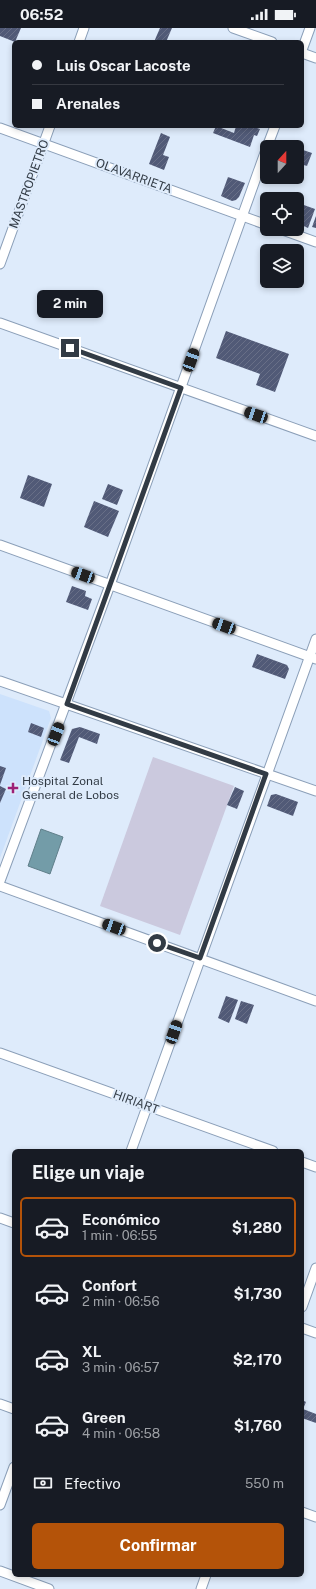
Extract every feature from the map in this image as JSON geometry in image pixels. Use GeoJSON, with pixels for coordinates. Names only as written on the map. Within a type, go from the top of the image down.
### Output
{"type":"FeatureCollection","features":[{"type":"Feature","properties":{"kind":"street"},"geometry":{"type":"LineString","coordinates":[[80,40],[84,28]]}},
{"type":"Feature","properties":{"kind":"street"},"geometry":{"type":"LineString","coordinates":[[233,28],[266,40]]}},
{"type":"Feature","properties":{"kind":"street"},"geometry":{"type":"LineString","coordinates":[[304,46],[310,28]]}},
{"type":"Feature","properties":{"kind":"street"},"geometry":{"type":"LineString","coordinates":[[304,53],[316,58]]}},
{"type":"Feature","properties":{"kind":"street","name":"OLAVARRIETA"},"geometry":{"type":"LineString","coordinates":[[0,128],[44,142],[260,222]]}},
{"type":"Feature","properties":{"kind":"street","name":"MASTROPIETRO"},"geometry":{"type":"LineString","coordinates":[[0,264],[49,128]]}},
{"type":"Feature","properties":{"kind":"street"},"geometry":{"type":"LineString","coordinates":[[270,140],[274,128]]}},
{"type":"Feature","properties":{"kind":"street"},"geometry":{"type":"LineString","coordinates":[[0,881],[67,704],[260,166]]}},
{"type":"Feature","properties":{"kind":"street"},"geometry":{"type":"LineString","coordinates":[[299,236],[316,242]]}},
{"type":"Feature","properties":{"kind":"street"},"geometry":{"type":"LineString","coordinates":[[0,323],[316,436]]}},
{"type":"Feature","properties":{"kind":"street"},"geometry":{"type":"LineString","coordinates":[[0,545],[313,658]]}},
{"type":"Feature","properties":{"kind":"street"},"geometry":{"type":"LineString","coordinates":[[132,1149],[266,774],[313,658],[316,639]]}},
{"type":"Feature","properties":{"kind":"street"},"geometry":{"type":"LineString","coordinates":[[0,681],[316,791]]}},
{"type":"Feature","properties":{"kind":"street"},"geometry":{"type":"LineString","coordinates":[[0,886],[316,1001]]}},
{"type":"Feature","properties":{"kind":"street","name":"HIRIART"},"geometry":{"type":"LineString","coordinates":[[0,1052],[267,1149]]}},
{"type":"Feature","properties":{"kind":"street"},"geometry":{"type":"LineString","coordinates":[[304,1163],[316,1167]]}},
{"type":"Feature","properties":{"kind":"street"},"geometry":{"type":"LineString","coordinates":[[0,1218],[12,1223]]}},
{"type":"Feature","properties":{"kind":"street"},"geometry":{"type":"LineString","coordinates":[[304,1302],[316,1268]]}},
{"type":"Feature","properties":{"kind":"street"},"geometry":{"type":"LineString","coordinates":[[304,1329],[316,1332]]}},
{"type":"Feature","properties":{"kind":"street"},"geometry":{"type":"LineString","coordinates":[[0,1404],[12,1408]]}},
{"type":"Feature","properties":{"kind":"street"},"geometry":{"type":"LineString","coordinates":[[0,1505],[12,1472]]}},
{"type":"Feature","properties":{"kind":"street"},"geometry":{"type":"LineString","coordinates":[[304,1513],[316,1517]]}},
{"type":"Feature","properties":{"kind":"street"},"geometry":{"type":"LineString","coordinates":[[0,1571],[12,1575]]}},
{"type":"Feature","properties":{"kind":"street"},"geometry":{"type":"LineString","coordinates":[[17,1577],[50,1589]]}},
{"type":"Feature","properties":{"kind":"street"},"geometry":{"type":"LineString","coordinates":[[201,1589],[205,1577]]}},
{"type":"Feature","properties":{"kind":"shaded area","name":"Hospital Zonal General de Lobos"},"geometry":{"type":"Polygon","coordinates":[[[0,694],[49,711],[51,718],[0,858],[0,694]]]}},
{"type":"Feature","properties":{"kind":"shaded area"},"geometry":{"type":"Polygon","coordinates":[[[153,757],[234,786],[180,935],[100,906],[153,757]]]}},
{"type":"Feature","properties":{"kind":"shaded area"},"geometry":{"type":"Polygon","coordinates":[[[41,829],[63,837],[50,874],[28,866],[41,829]]]}},
{"type":"Feature","properties":{"kind":"building"},"geometry":{"type":"Polygon","coordinates":[[[0,28],[21,28],[16,40],[12,41],[0,36],[0,28]]]}},
{"type":"Feature","properties":{"kind":"building"},"geometry":{"type":"Polygon","coordinates":[[[160,28],[172,28],[167,40],[155,40],[160,28]]]}},
{"type":"Feature","properties":{"kind":"building"},"geometry":{"type":"Polygon","coordinates":[[[215,128],[221,128],[234,133],[235,128],[260,129],[257,136],[254,135],[250,147],[213,133],[215,128]]]}},
{"type":"Feature","properties":{"kind":"building"},"geometry":{"type":"Polygon","coordinates":[[[161,133],[170,137],[163,155],[169,157],[164,170],[149,164],[161,133]]]}},
{"type":"Feature","properties":{"kind":"building"},"geometry":{"type":"Polygon","coordinates":[[[304,150],[312,153],[307,166],[304,165],[304,150]]]}},
{"type":"Feature","properties":{"kind":"building"},"geometry":{"type":"Polygon","coordinates":[[[228,177],[245,183],[239,197],[236,200],[232,201],[221,196],[228,177]]]}},
{"type":"Feature","properties":{"kind":"building"},"geometry":{"type":"Polygon","coordinates":[[[304,205],[315,209],[308,228],[304,226],[304,205]]]}},
{"type":"Feature","properties":{"kind":"building"},"geometry":{"type":"Polygon","coordinates":[[[316,216],[316,228],[312,227],[316,216]]]}},
{"type":"Feature","properties":{"kind":"building"},"geometry":{"type":"Polygon","coordinates":[[[226,331],[289,354],[275,392],[256,385],[260,374],[216,358],[226,331]]]}},
{"type":"Feature","properties":{"kind":"building"},"geometry":{"type":"Polygon","coordinates":[[[28,475],[52,484],[44,507],[20,498],[28,475]]]}},
{"type":"Feature","properties":{"kind":"building"},"geometry":{"type":"Polygon","coordinates":[[[108,484],[123,490],[117,505],[102,499],[108,484]]]}},
{"type":"Feature","properties":{"kind":"building"},"geometry":{"type":"Polygon","coordinates":[[[94,501],[119,511],[108,537],[84,527],[94,501]]]}},
{"type":"Feature","properties":{"kind":"building"},"geometry":{"type":"Polygon","coordinates":[[[72,586],[86,591],[85,596],[92,599],[88,610],[66,602],[72,586]]]}},
{"type":"Feature","properties":{"kind":"building"},"geometry":{"type":"Polygon","coordinates":[[[257,654],[287,665],[289,669],[285,679],[252,667],[257,654]]]}},
{"type":"Feature","properties":{"kind":"building"},"geometry":{"type":"Polygon","coordinates":[[[31,723],[44,728],[41,737],[28,732],[31,723]]]}},
{"type":"Feature","properties":{"kind":"building"},"geometry":{"type":"Polygon","coordinates":[[[80,727],[100,734],[97,744],[79,737],[69,763],[60,760],[72,729],[80,727]]]}},
{"type":"Feature","properties":{"kind":"building"},"geometry":{"type":"Polygon","coordinates":[[[0,766],[6,768],[0,785],[0,766]]]}},
{"type":"Feature","properties":{"kind":"building"},"geometry":{"type":"Polygon","coordinates":[[[0,786],[6,789],[0,803],[0,786]]]}},
{"type":"Feature","properties":{"kind":"building"},"geometry":{"type":"Polygon","coordinates":[[[235,787],[244,791],[237,809],[227,805],[235,787]]]}},
{"type":"Feature","properties":{"kind":"building"},"geometry":{"type":"Polygon","coordinates":[[[276,794],[298,802],[293,816],[267,806],[271,795],[276,794]]]}},
{"type":"Feature","properties":{"kind":"building"},"geometry":{"type":"Polygon","coordinates":[[[226,996],[238,1000],[229,1023],[218,1018],[226,996]]]}},
{"type":"Feature","properties":{"kind":"building"},"geometry":{"type":"Polygon","coordinates":[[[241,1001],[254,1005],[247,1024],[235,1019],[241,1001]]]}},
{"type":"Feature","properties":{"kind":"building"},"geometry":{"type":"Polygon","coordinates":[[[304,1409],[316,1414],[316,1423],[304,1419],[304,1409]]]}},
{"type":"Feature","properties":{"kind":"place","name":"Hospital Zonal General de Lobos"},"geometry":{"type":"Point","coordinates":[13,788]}},
{"type":"Feature","properties":{"kind":"route"},"geometry":{"type":"LineString","coordinates":[[70,348],[181,388],[67,704],[266,774],[200,958],[157,943]]}}]}
